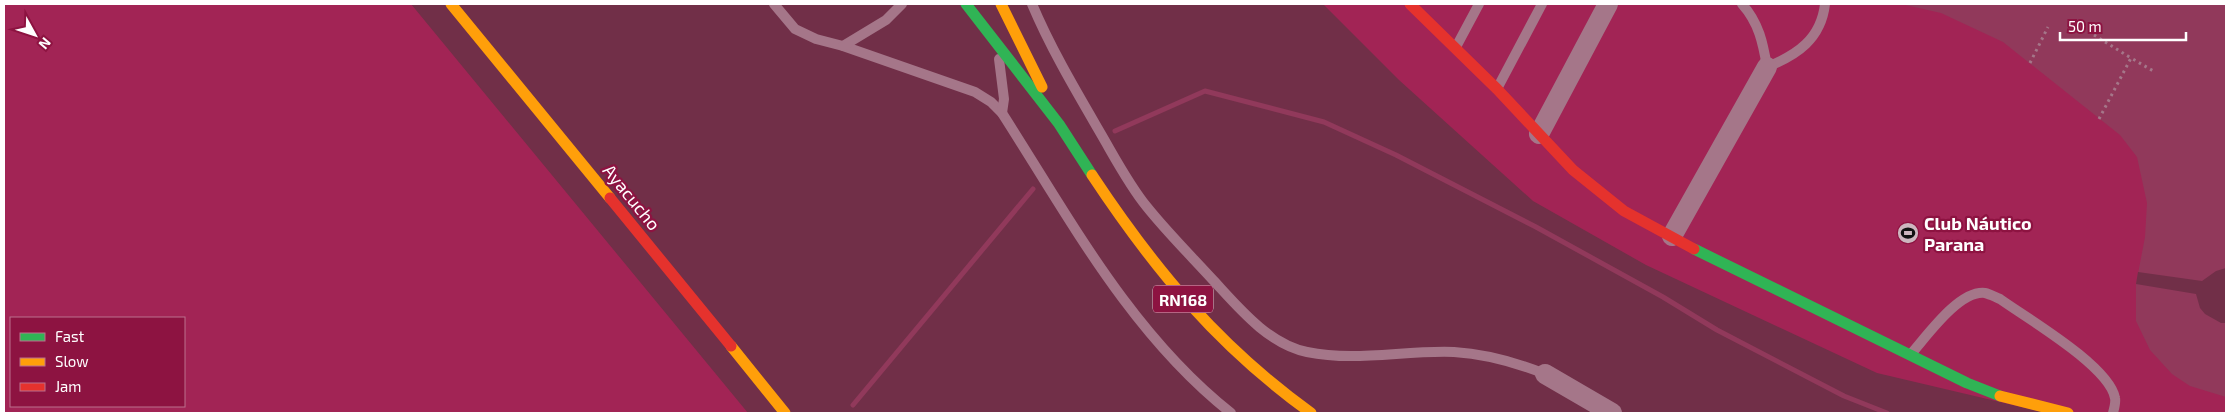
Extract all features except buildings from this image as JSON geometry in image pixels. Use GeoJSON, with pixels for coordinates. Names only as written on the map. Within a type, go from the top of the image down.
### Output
{"type":"FeatureCollection","features":[{"type":"Feature","properties":{"kind":"main road","name":"Ayacucho"},"geometry":{"type":"LineString","coordinates":[[451,4],[785,413]]}},
{"type":"Feature","properties":{"kind":"main road","name":"RN168"},"geometry":{"type":"LineString","coordinates":[[966,4],[996,46],[1059,124],[1149,256],[1203,323],[1250,368],[1311,413]]}},
{"type":"Feature","properties":{"kind":"main road","name":"RN168"},"geometry":{"type":"LineString","coordinates":[[1001,4],[1059,124]]}},
{"type":"Feature","properties":{"kind":"main road"},"geometry":{"type":"LineString","coordinates":[[1410,4],[1497,89],[1572,170],[1624,211],[1967,383],[2009,400],[2068,413]]}},
{"type":"Feature","properties":{"kind":"street"},"geometry":{"type":"LineString","coordinates":[[1539,134],[1608,4]]}},
{"type":"Feature","properties":{"kind":"street"},"geometry":{"type":"LineString","coordinates":[[1672,236],[1767,67]]}},
{"type":"Feature","properties":{"kind":"street"},"geometry":{"type":"LineString","coordinates":[[1545,374],[1612,413]]}},
{"type":"Feature","properties":{"kind":"lane"},"geometry":{"type":"LineString","coordinates":[[774,4],[795,29],[816,39],[843,46],[974,92],[991,102],[1002,113],[1107,276],[1134,314],[1194,382],[1231,413]]}},
{"type":"Feature","properties":{"kind":"lane"},"geometry":{"type":"LineString","coordinates":[[843,46],[886,20],[902,4]]}},
{"type":"Feature","properties":{"kind":"lane"},"geometry":{"type":"LineString","coordinates":[[1032,4],[1044,34],[1146,206],[1242,311],[1268,333],[1288,345],[1306,352],[1354,358],[1452,352],[1486,355],[1545,374]]}},
{"type":"Feature","properties":{"kind":"lane"},"geometry":{"type":"LineString","coordinates":[[1456,48],[1479,4]]}},
{"type":"Feature","properties":{"kind":"lane"},"geometry":{"type":"LineString","coordinates":[[1497,89],[1542,4]]}},
{"type":"Feature","properties":{"kind":"lane"},"geometry":{"type":"LineString","coordinates":[[1742,4],[1751,14],[1763,39],[1767,67],[1792,57],[1812,39],[1824,15],[1825,4]]}},
{"type":"Feature","properties":{"kind":"lane"},"geometry":{"type":"LineString","coordinates":[[996,46],[1004,99],[1002,113]]}},
{"type":"Feature","properties":{"kind":"lane"},"geometry":{"type":"LineString","coordinates":[[1911,354],[1956,305],[1968,296],[1985,293],[2000,299],[2092,364],[2108,383],[2115,399],[2113,413]]}},
{"type":"Feature","properties":{"kind":"path"},"geometry":{"type":"LineString","coordinates":[[2030,63],[2048,27]]}},
{"type":"Feature","properties":{"kind":"path"},"geometry":{"type":"LineString","coordinates":[[2094,35],[2155,72]]}},
{"type":"Feature","properties":{"kind":"path"},"geometry":{"type":"LineString","coordinates":[[2099,119],[2130,58]]}},
{"type":"Feature","properties":{"kind":"shaded area"},"geometry":{"type":"Polygon","coordinates":[[[4,4],[411,4],[748,413],[4,413],[4,4]]]}},
{"type":"Feature","properties":{"kind":"shaded area","name":"Club Náutico Parana"},"geometry":{"type":"Polygon","coordinates":[[[1323,4],[2226,4],[2226,413],[2047,413],[1877,373],[1646,265],[1533,201],[1399,80],[1323,4]]]}},
{"type":"Feature","properties":{"kind":"shaded area"},"geometry":{"type":"Polygon","coordinates":[[[1901,4],[2226,4],[2226,397],[2190,386],[2172,374],[2150,350],[2136,321],[2136,284],[2145,237],[2147,203],[2137,157],[2120,135],[2003,42],[1941,13],[1901,4]]]}},
{"type":"Feature","properties":{"kind":"pier"},"geometry":{"type":"Polygon","coordinates":[[[2226,268],[2226,323],[2221,323],[2205,314],[2200,308],[2196,294],[2136,284],[2138,272],[2202,281],[2216,271],[2226,268]]]}},
{"type":"Feature","properties":{"kind":"waterway"},"geometry":{"type":"LineString","coordinates":[[1115,131],[1205,91],[1324,122],[1396,155],[1536,227],[1663,297],[1717,330],[1844,396],[1887,413]]}},
{"type":"Feature","properties":{"kind":"waterway"},"geometry":{"type":"LineString","coordinates":[[853,405],[1033,189]]}},
{"type":"Feature","properties":{"kind":"traffic: fast"},"geometry":{"type":"LineString","coordinates":[[966,4],[1059,124],[1092,175]]}},
{"type":"Feature","properties":{"kind":"traffic: fast"},"geometry":{"type":"LineString","coordinates":[[1694,249],[1967,383],[2000,396]]}},
{"type":"Feature","properties":{"kind":"traffic: slow"},"geometry":{"type":"LineString","coordinates":[[451,4],[610,198]]}},
{"type":"Feature","properties":{"kind":"traffic: slow"},"geometry":{"type":"LineString","coordinates":[[1001,4],[1042,87]]}},
{"type":"Feature","properties":{"kind":"traffic: slow"},"geometry":{"type":"LineString","coordinates":[[1092,175],[1140,243],[1190,304],[1246,361],[1311,413]]}},
{"type":"Feature","properties":{"kind":"traffic: slow"},"geometry":{"type":"LineString","coordinates":[[731,346],[785,413]]}},
{"type":"Feature","properties":{"kind":"traffic: slow"},"geometry":{"type":"LineString","coordinates":[[2000,396],[2068,413]]}},
{"type":"Feature","properties":{"kind":"traffic: jam"},"geometry":{"type":"LineString","coordinates":[[1410,4],[1497,89],[1573,170],[1624,211],[1694,249]]}},
{"type":"Feature","properties":{"kind":"traffic: jam"},"geometry":{"type":"LineString","coordinates":[[610,198],[731,346]]}},
{"type":"Feature","properties":{"kind":"place","name":"Club Náutico Parana"},"geometry":{"type":"Point","coordinates":[1908,233]}}]}
